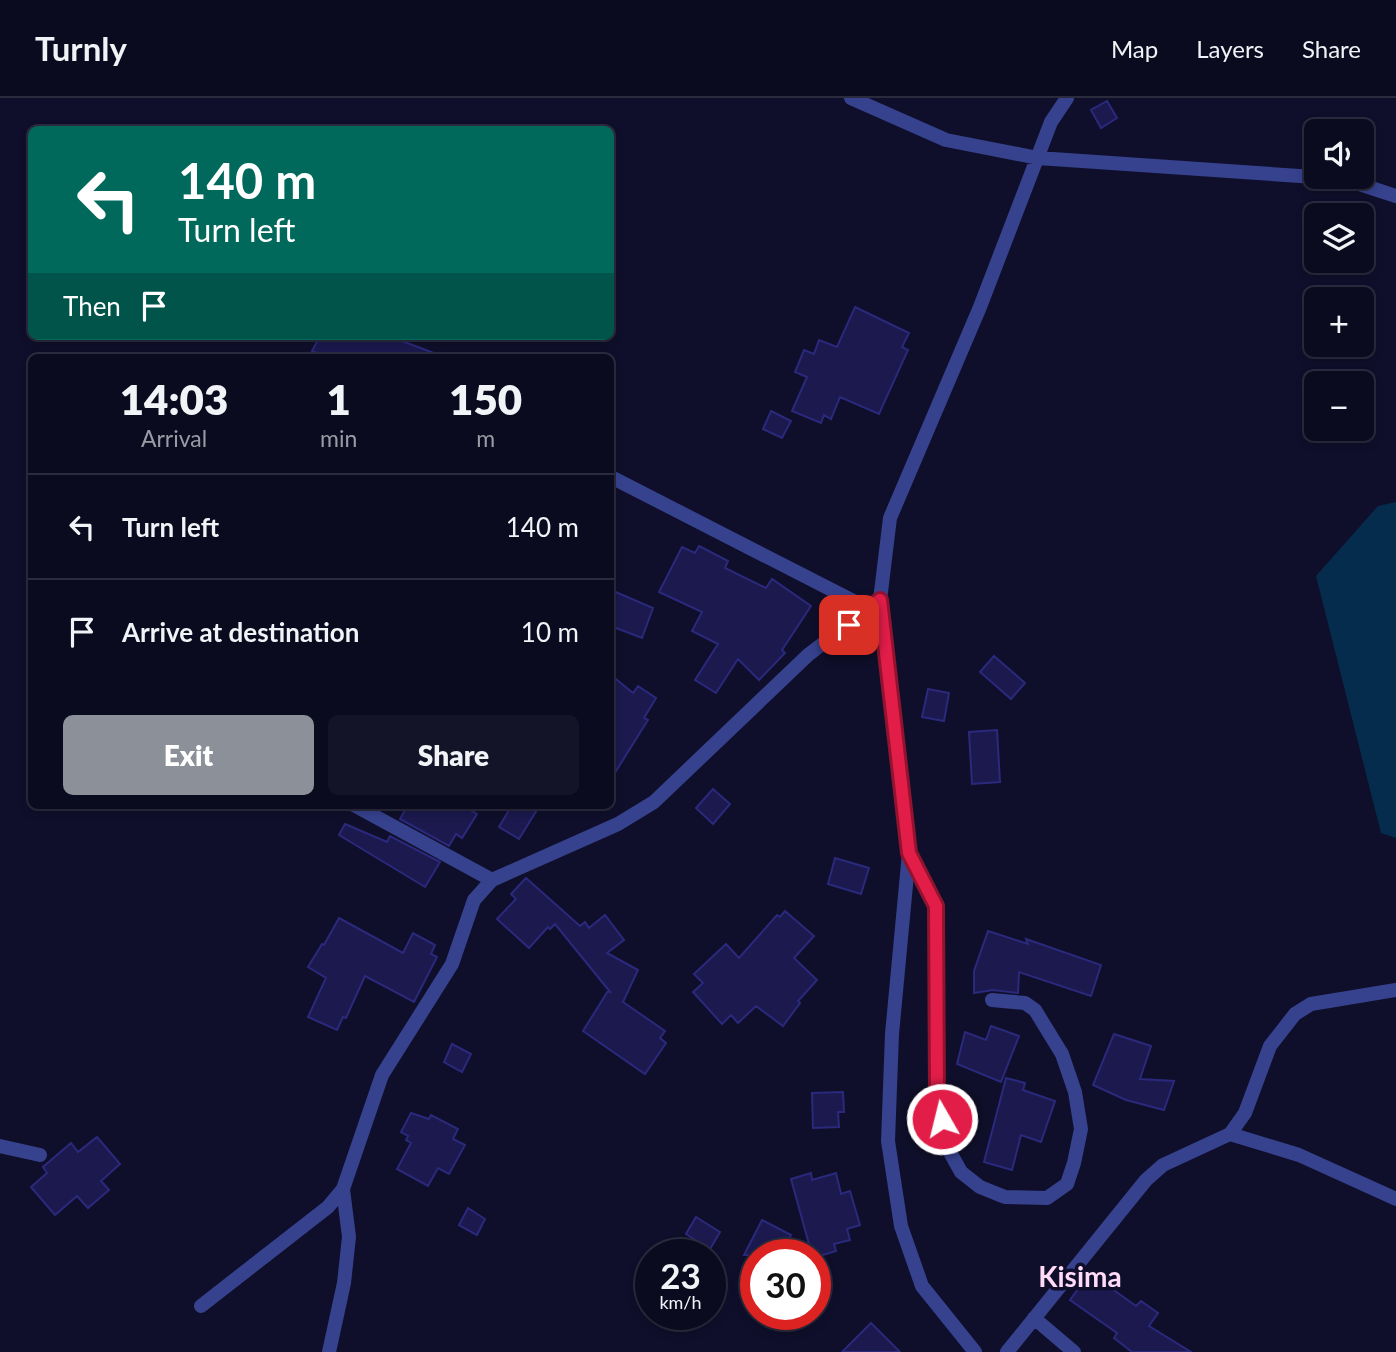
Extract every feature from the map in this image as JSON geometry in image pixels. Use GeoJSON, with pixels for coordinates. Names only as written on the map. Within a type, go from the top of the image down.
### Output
{"type":"FeatureCollection","features":[{"type":"Feature","properties":{"kind":"street"},"geometry":{"type":"LineString","coordinates":[[851,98],[946,140],[1038,158],[1344,179],[1396,196]]}},
{"type":"Feature","properties":{"kind":"street"},"geometry":{"type":"LineString","coordinates":[[975,1352],[922,1286],[901,1226],[888,1141],[892,1034],[909,853],[874,605],[890,518],[980,307],[1051,122],[1068,98]]}},
{"type":"Feature","properties":{"kind":"street"},"geometry":{"type":"LineString","coordinates":[[614,478],[874,605]]}},
{"type":"Feature","properties":{"kind":"street"},"geometry":{"type":"LineString","coordinates":[[201,1306],[328,1207],[343,1189],[382,1075],[452,964],[474,900],[492,880],[618,824],[654,802],[808,655],[874,605]]}},
{"type":"Feature","properties":{"kind":"street"},"geometry":{"type":"LineString","coordinates":[[361,809],[492,880]]}},
{"type":"Feature","properties":{"kind":"street"},"geometry":{"type":"LineString","coordinates":[[909,853],[936,906],[937,1094],[946,1145],[961,1172],[980,1187],[1005,1197],[1047,1198],[1067,1184],[1073,1163],[1080,1129],[1075,1092],[1062,1055],[1035,1010],[1025,1003],[992,1000]]}},
{"type":"Feature","properties":{"kind":"street"},"geometry":{"type":"LineString","coordinates":[[1007,1352],[1146,1180],[1163,1165],[1230,1134],[1245,1113],[1270,1046],[1295,1014],[1311,1004],[1396,990]]}},
{"type":"Feature","properties":{"kind":"street"},"geometry":{"type":"LineString","coordinates":[[1230,1134],[1299,1155],[1396,1199]]}},
{"type":"Feature","properties":{"kind":"street"},"geometry":{"type":"LineString","coordinates":[[0,1146],[40,1155]]}},
{"type":"Feature","properties":{"kind":"street"},"geometry":{"type":"LineString","coordinates":[[329,1352],[344,1283],[349,1237],[343,1189]]}},
{"type":"Feature","properties":{"kind":"street"},"geometry":{"type":"LineString","coordinates":[[1034,1318],[1074,1352]]}},
{"type":"Feature","properties":{"kind":"water"},"geometry":{"type":"Polygon","coordinates":[[[1396,502],[1396,838],[1381,833],[1316,576],[1378,506],[1396,502]]]}},
{"type":"Feature","properties":{"kind":"building"},"geometry":{"type":"Polygon","coordinates":[[[1107,101],[1117,118],[1101,128],[1091,110],[1107,101]]]}},
{"type":"Feature","properties":{"kind":"building"},"geometry":{"type":"Polygon","coordinates":[[[855,307],[909,333],[902,347],[908,350],[879,414],[840,397],[831,419],[824,415],[821,423],[792,411],[807,377],[795,372],[804,350],[814,354],[819,340],[837,347],[855,307]]]}},
{"type":"Feature","properties":{"kind":"building"},"geometry":{"type":"Polygon","coordinates":[[[318,340],[400,340],[436,354],[318,354],[312,351],[318,340]]]}},
{"type":"Feature","properties":{"kind":"building"},"geometry":{"type":"Polygon","coordinates":[[[771,411],[791,421],[782,438],[763,429],[771,411]]]}},
{"type":"Feature","properties":{"kind":"building"},"geometry":{"type":"Polygon","coordinates":[[[699,546],[728,561],[725,568],[766,588],[772,579],[811,606],[782,650],[785,653],[759,680],[738,659],[716,693],[695,680],[718,644],[692,631],[702,612],[659,592],[682,547],[695,553],[699,546]]]}},
{"type":"Feature","properties":{"kind":"building"},"geometry":{"type":"Polygon","coordinates":[[[614,591],[653,608],[642,638],[614,627],[614,591]]]}},
{"type":"Feature","properties":{"kind":"building"},"geometry":{"type":"Polygon","coordinates":[[[994,656],[1025,683],[1011,699],[980,672],[994,656]]]}},
{"type":"Feature","properties":{"kind":"building"},"geometry":{"type":"Polygon","coordinates":[[[614,677],[633,693],[638,686],[656,698],[644,718],[648,720],[614,774],[614,677]]]}},
{"type":"Feature","properties":{"kind":"building"},"geometry":{"type":"Polygon","coordinates":[[[928,689],[949,693],[944,721],[922,717],[928,689]]]}},
{"type":"Feature","properties":{"kind":"building"},"geometry":{"type":"Polygon","coordinates":[[[997,730],[1000,782],[972,784],[969,732],[997,730]]]}},
{"type":"Feature","properties":{"kind":"building"},"geometry":{"type":"Polygon","coordinates":[[[713,789],[730,804],[713,824],[696,808],[713,789]]]}},
{"type":"Feature","properties":{"kind":"building"},"geometry":{"type":"Polygon","coordinates":[[[406,809],[469,809],[477,814],[462,838],[456,834],[449,846],[400,819],[406,809]]]}},
{"type":"Feature","properties":{"kind":"building"},"geometry":{"type":"Polygon","coordinates":[[[510,809],[538,809],[519,839],[499,827],[510,809]]]}},
{"type":"Feature","properties":{"kind":"building"},"geometry":{"type":"Polygon","coordinates":[[[345,824],[387,842],[390,836],[440,862],[425,887],[339,835],[345,824]]]}},
{"type":"Feature","properties":{"kind":"building"},"geometry":{"type":"Polygon","coordinates":[[[835,858],[869,868],[861,894],[828,884],[835,858]]]}},
{"type":"Feature","properties":{"kind":"building"},"geometry":{"type":"Polygon","coordinates":[[[526,878],[580,926],[585,922],[589,928],[605,915],[624,940],[607,953],[638,970],[623,1002],[665,1031],[660,1038],[666,1043],[645,1074],[583,1031],[608,991],[611,993],[555,924],[550,929],[548,927],[529,948],[497,919],[516,899],[511,894],[526,878]]]}},
{"type":"Feature","properties":{"kind":"building"},"geometry":{"type":"Polygon","coordinates":[[[785,911],[814,936],[794,958],[817,980],[798,1001],[800,1003],[783,1026],[756,1006],[738,1023],[731,1015],[722,1024],[693,992],[703,983],[694,974],[726,944],[739,958],[777,915],[780,917],[785,911]]]}},
{"type":"Feature","properties":{"kind":"building"},"geometry":{"type":"Polygon","coordinates":[[[339,918],[403,953],[413,933],[435,945],[431,954],[437,957],[414,1002],[365,976],[346,1018],[343,1017],[337,1030],[308,1017],[326,978],[308,967],[339,918]]]}},
{"type":"Feature","properties":{"kind":"building"},"geometry":{"type":"Polygon","coordinates":[[[988,931],[1028,944],[1026,939],[1101,965],[1091,996],[1019,972],[1018,993],[993,990],[974,993],[974,971],[988,931]]]}},
{"type":"Feature","properties":{"kind":"building"},"geometry":{"type":"Polygon","coordinates":[[[991,1026],[1019,1036],[1001,1082],[957,1064],[965,1032],[986,1040],[991,1026]]]}},
{"type":"Feature","properties":{"kind":"building"},"geometry":{"type":"Polygon","coordinates":[[[1114,1034],[1151,1046],[1140,1079],[1174,1081],[1164,1110],[1126,1100],[1093,1085],[1114,1034]]]}},
{"type":"Feature","properties":{"kind":"building"},"geometry":{"type":"Polygon","coordinates":[[[452,1044],[471,1054],[462,1072],[444,1062],[452,1044]]]}},
{"type":"Feature","properties":{"kind":"building"},"geometry":{"type":"Polygon","coordinates":[[[1006,1078],[1025,1083],[1023,1090],[1055,1101],[1041,1142],[1021,1135],[1012,1170],[984,1162],[1006,1078]]]}},
{"type":"Feature","properties":{"kind":"building"},"geometry":{"type":"Polygon","coordinates":[[[843,1092],[844,1112],[838,1112],[839,1127],[813,1128],[812,1093],[843,1092]]]}},
{"type":"Feature","properties":{"kind":"building"},"geometry":{"type":"Polygon","coordinates":[[[411,1113],[429,1119],[431,1115],[458,1129],[453,1139],[465,1145],[449,1174],[438,1168],[428,1186],[397,1169],[411,1143],[406,1140],[408,1136],[401,1132],[411,1113]]]}},
{"type":"Feature","properties":{"kind":"building"},"geometry":{"type":"Polygon","coordinates":[[[97,1137],[120,1164],[101,1181],[109,1190],[88,1208],[77,1196],[55,1215],[31,1187],[47,1173],[43,1167],[71,1143],[78,1152],[97,1137]]]}},
{"type":"Feature","properties":{"kind":"building"},"geometry":{"type":"Polygon","coordinates":[[[811,1173],[812,1180],[836,1173],[841,1194],[850,1191],[860,1225],[847,1229],[850,1240],[834,1244],[836,1251],[831,1252],[831,1239],[808,1239],[791,1179],[811,1173]]]}},
{"type":"Feature","properties":{"kind":"building"},"geometry":{"type":"Polygon","coordinates":[[[468,1208],[485,1219],[477,1235],[459,1225],[468,1208]]]}},
{"type":"Feature","properties":{"kind":"building"},"geometry":{"type":"Polygon","coordinates":[[[696,1217],[720,1232],[716,1239],[694,1239],[686,1234],[696,1217]]]}},
{"type":"Feature","properties":{"kind":"building"},"geometry":{"type":"Polygon","coordinates":[[[762,1220],[791,1235],[789,1239],[752,1239],[762,1220]]]}},
{"type":"Feature","properties":{"kind":"building"},"geometry":{"type":"Polygon","coordinates":[[[1090,1273],[1136,1306],[1141,1301],[1158,1313],[1149,1326],[1191,1352],[1132,1352],[1114,1338],[1117,1333],[1070,1300],[1090,1273]]]}},
{"type":"Feature","properties":{"kind":"building"},"geometry":{"type":"Polygon","coordinates":[[[871,1323],[900,1352],[842,1352],[871,1323]]]}},
{"type":"Feature","properties":{"kind":"district","name":"Kisima"},"geometry":{"type":"Point","coordinates":[1080,1277]}},
{"type":"Feature","properties":{"kind":"route"},"geometry":{"type":"LineString","coordinates":[[849,625],[880,600],[909,853],[936,906],[937,1094],[942,1119]]}}]}
